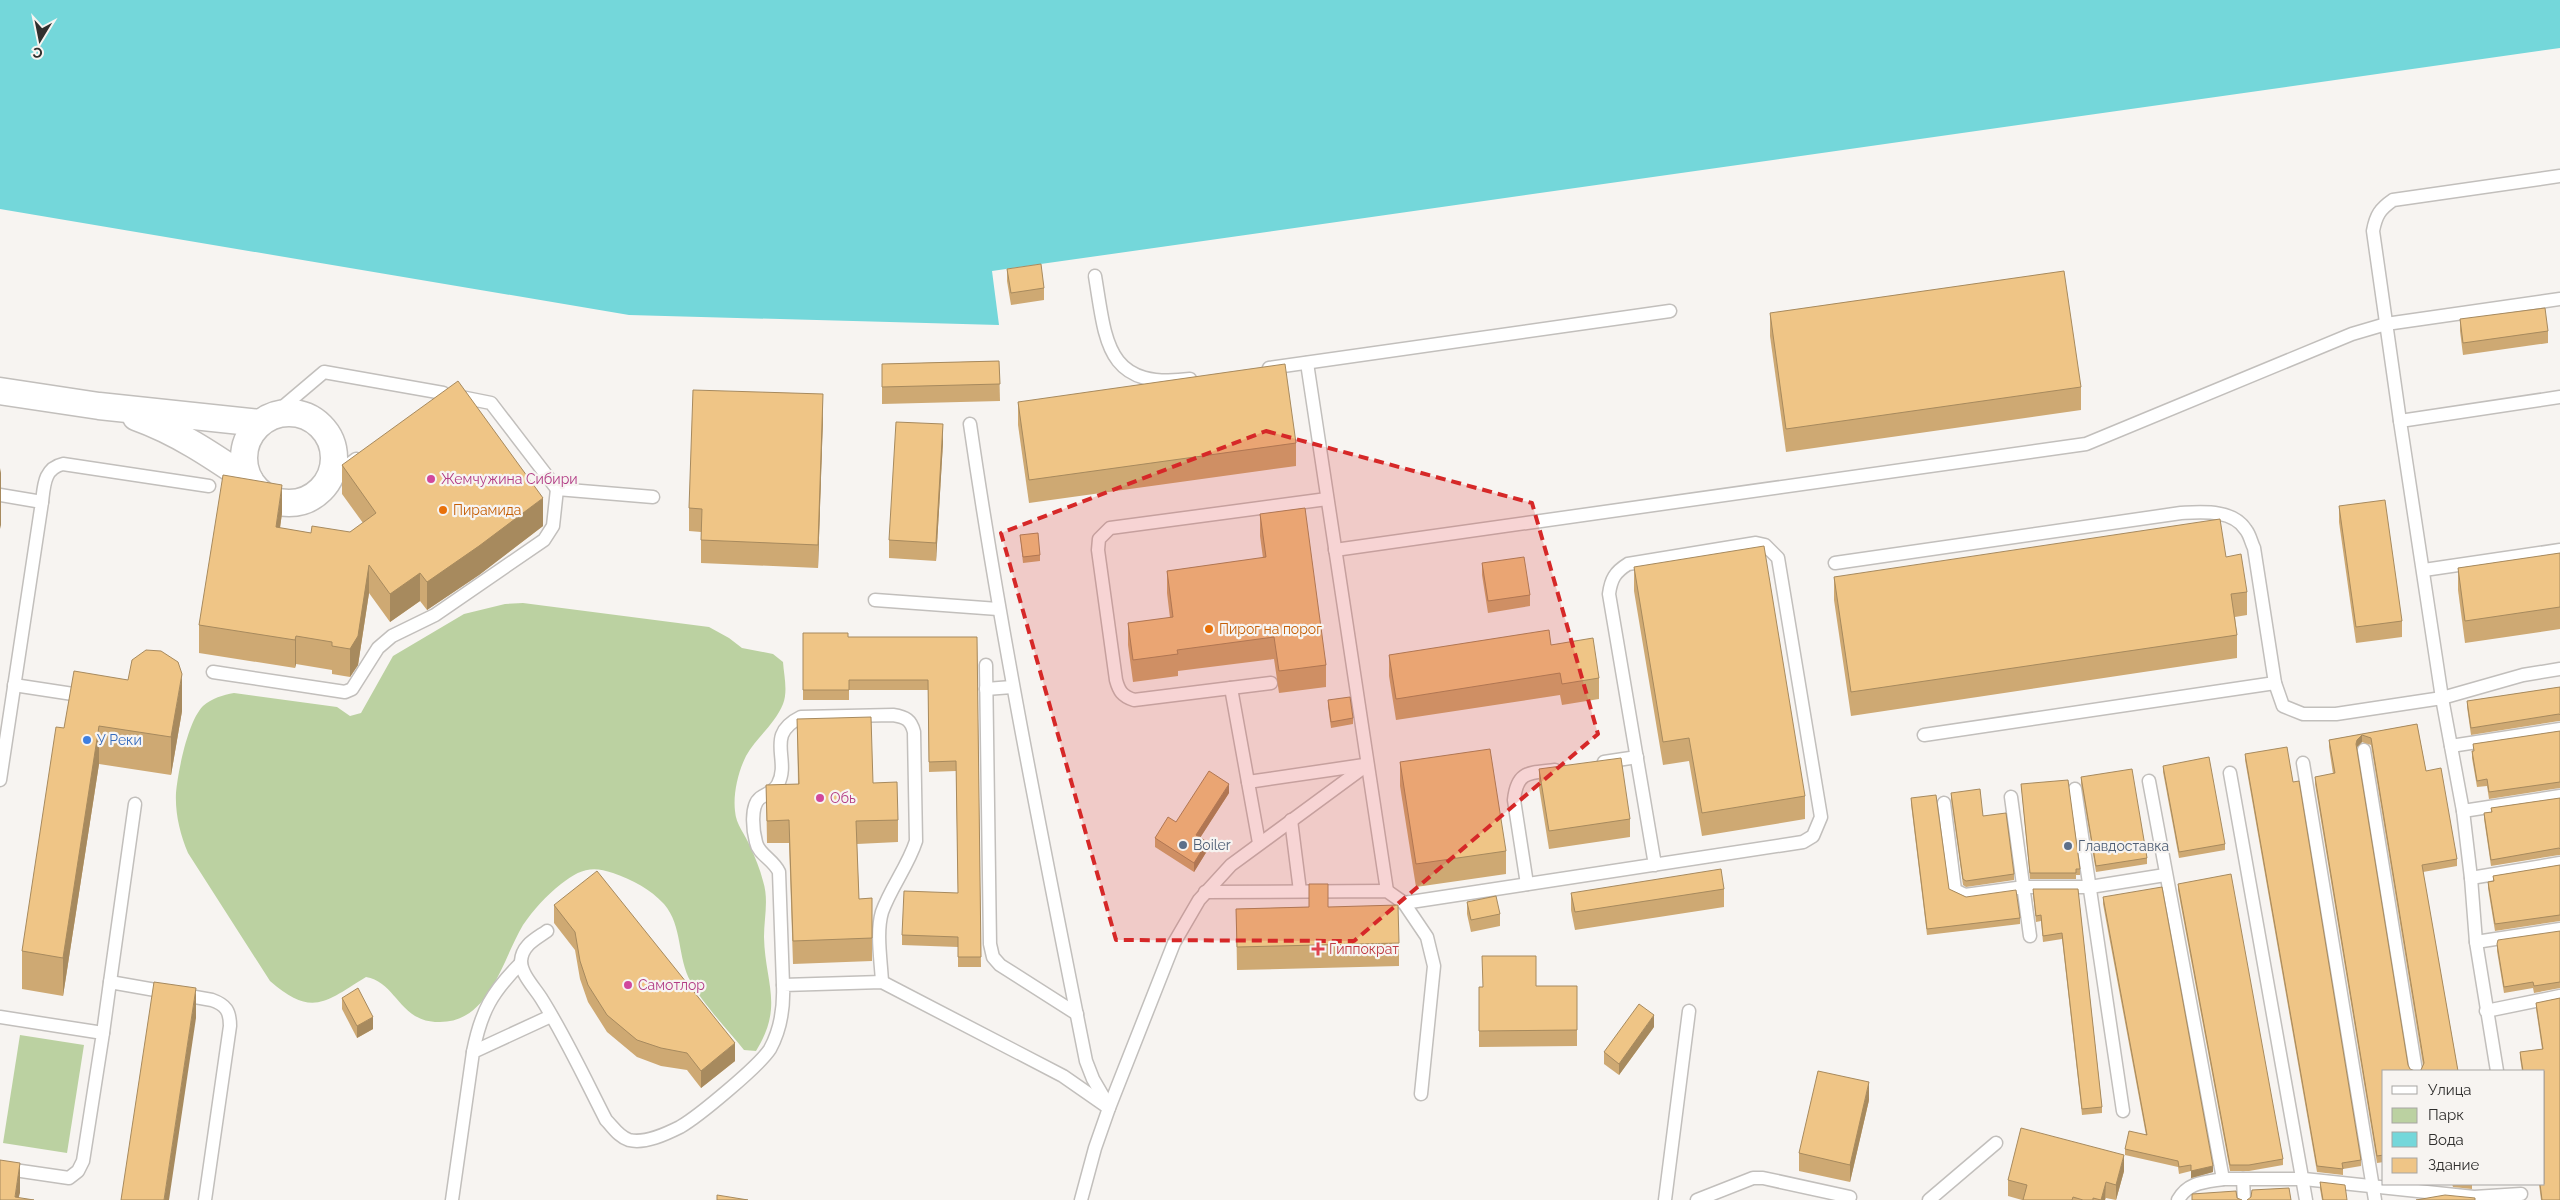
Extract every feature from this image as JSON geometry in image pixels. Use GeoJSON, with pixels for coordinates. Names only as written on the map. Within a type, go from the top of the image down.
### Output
{"type":"FeatureCollection","features":[{"type":"Feature","properties":{"kind":"street"},"geometry":{"type":"LineString","coordinates":[[0,392],[100,406],[266,420]]}},
{"type":"Feature","properties":{"kind":"street"},"geometry":{"type":"LineString","coordinates":[[100,406],[157,425],[182,437],[250,481],[258,491],[282,502],[296,502],[308,498],[319,491],[328,480],[332,468],[333,453],[330,440],[323,428],[312,419],[299,414],[285,413],[266,420],[251,432],[246,444],[244,463],[250,481]]}},
{"type":"Feature","properties":{"kind":"lane"},"geometry":{"type":"LineString","coordinates":[[2497,1070],[2476,942],[2472,878],[2463,811],[2442,698],[2373,231],[2375,218],[2381,208],[2393,200],[2560,176]]}},
{"type":"Feature","properties":{"kind":"lane"},"geometry":{"type":"LineString","coordinates":[[1095,276],[1106,342],[1112,355],[1123,367],[1138,375],[1156,380],[1176,380],[1204,376]]}},
{"type":"Feature","properties":{"kind":"lane"},"geometry":{"type":"LineString","coordinates":[[1335,550],[2086,444],[2330,342],[2386,324],[2560,299]]}},
{"type":"Feature","properties":{"kind":"lane"},"geometry":{"type":"LineString","coordinates":[[1260,369],[1670,311]]}},
{"type":"Feature","properties":{"kind":"lane"},"geometry":{"type":"LineString","coordinates":[[1307,362],[1366,765],[1387,891]]}},
{"type":"Feature","properties":{"kind":"lane"},"geometry":{"type":"LineString","coordinates":[[213,672],[345,692],[352,689],[378,648],[392,636],[435,615],[544,540],[553,526],[557,488],[491,403],[324,372],[266,420]]}},
{"type":"Feature","properties":{"kind":"lane"},"geometry":{"type":"LineString","coordinates":[[428,405],[443,393]]}},
{"type":"Feature","properties":{"kind":"lane"},"geometry":{"type":"LineString","coordinates":[[2400,421],[2560,397]]}},
{"type":"Feature","properties":{"kind":"lane"},"geometry":{"type":"LineString","coordinates":[[970,424],[998,609],[1077,1014],[1090,1070],[1109,1108]]}},
{"type":"Feature","properties":{"kind":"lane"},"geometry":{"type":"LineString","coordinates":[[328,480],[366,451]]}},
{"type":"Feature","properties":{"kind":"lane"},"geometry":{"type":"LineString","coordinates":[[0,780],[46,477],[50,470],[62,464],[209,486]]}},
{"type":"Feature","properties":{"kind":"lane"},"geometry":{"type":"LineString","coordinates":[[557,488],[653,497]]}},
{"type":"Feature","properties":{"kind":"lane"},"geometry":{"type":"LineString","coordinates":[[0,495],[42,502]]}},
{"type":"Feature","properties":{"kind":"lane"},"geometry":{"type":"LineString","coordinates":[[1271,683],[1134,700],[1124,697],[1118,689],[1116,680],[1098,550],[1099,539],[1110,528],[1327,499]]}},
{"type":"Feature","properties":{"kind":"lane"},"geometry":{"type":"LineString","coordinates":[[1835,563],[2181,513],[2211,512],[2233,518],[2246,529],[2254,548],[2275,683],[2283,706],[2302,714],[2336,714],[2442,698],[2523,675],[2560,669]]}},
{"type":"Feature","properties":{"kind":"lane"},"geometry":{"type":"LineString","coordinates":[[1404,903],[1655,865],[1803,842],[1813,836],[1819,826],[1821,817],[1778,558],[1765,545],[1756,543],[1628,564],[1618,570],[1611,580],[1609,594],[1655,865]]}},
{"type":"Feature","properties":{"kind":"lane"},"geometry":{"type":"LineString","coordinates":[[2424,570],[2560,550]]}},
{"type":"Feature","properties":{"kind":"lane"},"geometry":{"type":"LineString","coordinates":[[875,600],[998,609]]}},
{"type":"Feature","properties":{"kind":"lane"},"geometry":{"type":"LineString","coordinates":[[986,665],[990,944],[994,957],[1000,965],[1077,1014]]}},
{"type":"Feature","properties":{"kind":"lane"},"geometry":{"type":"LineString","coordinates":[[1924,735],[2275,683]]}},
{"type":"Feature","properties":{"kind":"lane"},"geometry":{"type":"LineString","coordinates":[[14,685],[95,698]]}},
{"type":"Feature","properties":{"kind":"lane"},"geometry":{"type":"LineString","coordinates":[[986,689],[1012,686]]}},
{"type":"Feature","properties":{"kind":"lane"},"geometry":{"type":"LineString","coordinates":[[1231,688],[1259,843]]}},
{"type":"Feature","properties":{"kind":"lane"},"geometry":{"type":"LineString","coordinates":[[548,931],[530,943],[522,952],[521,963],[524,974],[551,1016],[606,1120],[622,1137],[639,1141],[664,1134],[682,1126],[758,1065],[771,1047],[778,1032],[784,1004],[779,872],[756,842],[754,812],[756,804],[761,798],[772,792],[779,784],[780,740],[792,721],[801,717],[904,716],[912,723],[914,732],[916,841],[912,854],[883,911],[880,922],[882,982]]}},
{"type":"Feature","properties":{"kind":"lane"},"geometry":{"type":"LineString","coordinates":[[2451,746],[2560,729]]}},
{"type":"Feature","properties":{"kind":"lane"},"geometry":{"type":"LineString","coordinates":[[2364,750],[2416,1070]]}},
{"type":"Feature","properties":{"kind":"lane"},"geometry":{"type":"LineString","coordinates":[[1591,764],[1636,757]]}},
{"type":"Feature","properties":{"kind":"lane"},"geometry":{"type":"LineString","coordinates":[[2303,763],[2375,1200]]}},
{"type":"Feature","properties":{"kind":"lane"},"geometry":{"type":"LineString","coordinates":[[1248,782],[1366,765]]}},
{"type":"Feature","properties":{"kind":"lane"},"geometry":{"type":"LineString","coordinates":[[1081,1200],[1094,1148],[1174,943],[1205,892],[1231,865],[1366,765]]}},
{"type":"Feature","properties":{"kind":"lane"},"geometry":{"type":"LineString","coordinates":[[1527,884],[1514,800],[1519,779],[1526,774],[1572,767]]}},
{"type":"Feature","properties":{"kind":"lane"},"geometry":{"type":"LineString","coordinates":[[2230,773],[2304,1179],[2306,1200]]}},
{"type":"Feature","properties":{"kind":"lane"},"geometry":{"type":"LineString","coordinates":[[2149,781],[2223,1179]]}},
{"type":"Feature","properties":{"kind":"lane"},"geometry":{"type":"LineString","coordinates":[[2075,788],[2123,1111]]}},
{"type":"Feature","properties":{"kind":"lane"},"geometry":{"type":"LineString","coordinates":[[2463,811],[2560,796]]}},
{"type":"Feature","properties":{"kind":"lane"},"geometry":{"type":"LineString","coordinates":[[2011,797],[2030,936]]}},
{"type":"Feature","properties":{"kind":"lane"},"geometry":{"type":"LineString","coordinates":[[1944,803],[1955,890],[1965,895],[2024,887],[2090,887],[2165,875]]}},
{"type":"Feature","properties":{"kind":"lane"},"geometry":{"type":"LineString","coordinates":[[0,1168],[69,1178],[78,1172],[82,1161],[103,1033],[135,804]]}},
{"type":"Feature","properties":{"kind":"lane"},"geometry":{"type":"LineString","coordinates":[[1291,820],[1300,891]]}},
{"type":"Feature","properties":{"kind":"lane"},"geometry":{"type":"LineString","coordinates":[[2472,878],[2560,864]]}},
{"type":"Feature","properties":{"kind":"lane"},"geometry":{"type":"LineString","coordinates":[[1205,892],[1387,891],[1404,903],[1427,937],[1434,966],[1421,1094]]}},
{"type":"Feature","properties":{"kind":"lane"},"geometry":{"type":"LineString","coordinates":[[2476,942],[2560,928]]}},
{"type":"Feature","properties":{"kind":"lane"},"geometry":{"type":"LineString","coordinates":[[452,1200],[479,1025],[485,1008],[499,985],[521,963]]}},
{"type":"Feature","properties":{"kind":"lane"},"geometry":{"type":"LineString","coordinates":[[110,982],[212,1000],[223,1004],[230,1013],[230,1026],[205,1200]]}},
{"type":"Feature","properties":{"kind":"lane"},"geometry":{"type":"LineString","coordinates":[[783,986],[882,982],[1063,1076],[1109,1108]]}},
{"type":"Feature","properties":{"kind":"lane"},"geometry":{"type":"LineString","coordinates":[[2486,1011],[2560,996]]}},
{"type":"Feature","properties":{"kind":"lane"},"geometry":{"type":"LineString","coordinates":[[1665,1200],[1690,1011]]}},
{"type":"Feature","properties":{"kind":"lane"},"geometry":{"type":"LineString","coordinates":[[474,1052],[551,1016]]}},
{"type":"Feature","properties":{"kind":"lane"},"geometry":{"type":"LineString","coordinates":[[0,1017],[103,1033]]}},
{"type":"Feature","properties":{"kind":"lane"},"geometry":{"type":"LineString","coordinates":[[1930,1200],[1996,1143]]}},
{"type":"Feature","properties":{"kind":"lane"},"geometry":{"type":"LineString","coordinates":[[1697,1200],[1753,1178],[1763,1178],[1850,1197]]}},
{"type":"Feature","properties":{"kind":"lane"},"geometry":{"type":"LineString","coordinates":[[2178,1200],[2182,1193],[2192,1184],[2223,1179],[2304,1179],[2474,1197],[2521,1193]]}},
{"type":"Feature","properties":{"kind":"lane"},"geometry":{"type":"LineString","coordinates":[[2243,1179],[2244,1200]]}},
{"type":"Feature","properties":{"kind":"highlighted area"},"geometry":{"type":"Polygon","coordinates":[[[1266,431],[1532,503],[1598,734],[1354,941],[1116,940],[1001,533],[1266,431]]]}},
{"type":"Feature","properties":{"kind":"green space"},"geometry":{"type":"Polygon","coordinates":[[[523,603],[709,627],[742,648],[773,654],[783,662],[785,689],[783,704],[780,711],[746,756],[735,790],[737,821],[757,863],[766,895],[764,937],[771,1007],[769,1021],[756,1051],[744,1050],[696,990],[687,973],[674,922],[664,904],[641,886],[613,873],[598,869],[586,870],[574,875],[556,889],[540,903],[523,925],[501,971],[483,1001],[471,1012],[457,1019],[440,1022],[426,1021],[416,1016],[407,1010],[385,986],[376,980],[366,977],[339,994],[318,1002],[297,999],[284,992],[270,981],[188,853],[177,816],[177,784],[188,734],[198,713],[206,703],[218,697],[234,693],[337,707],[350,716],[361,713],[393,656],[464,614],[505,604],[523,603]]]}},
{"type":"Feature","properties":{"kind":"green space"},"geometry":{"type":"Polygon","coordinates":[[[20,1035],[84,1045],[67,1153],[3,1143],[20,1035]]]}},
{"type":"Feature","properties":{"kind":"water"},"geometry":{"type":"Polygon","coordinates":[[[0,0],[2560,0],[2560,48],[992,271],[999,325],[629,315],[0,209],[0,0]]]}},
{"type":"Feature","properties":{"kind":"building"},"geometry":{"type":"Polygon","coordinates":[[[1041,264],[1044,288],[1011,293],[1007,269],[1041,264]]]}},
{"type":"Feature","properties":{"kind":"building"},"geometry":{"type":"Polygon","coordinates":[[[2064,271],[2081,387],[1786,429],[1770,313],[2064,271]]]}},
{"type":"Feature","properties":{"kind":"building"},"geometry":{"type":"Polygon","coordinates":[[[2545,308],[2548,331],[2463,343],[2460,319],[2545,308]]]}},
{"type":"Feature","properties":{"kind":"building"},"geometry":{"type":"Polygon","coordinates":[[[999,361],[1000,384],[882,387],[882,364],[999,361]]]}},
{"type":"Feature","properties":{"kind":"building"},"geometry":{"type":"Polygon","coordinates":[[[1285,364],[1296,443],[1029,480],[1018,402],[1285,364]]]}},
{"type":"Feature","properties":{"kind":"building"},"geometry":{"type":"Polygon","coordinates":[[[458,381],[543,498],[427,582],[420,573],[390,594],[369,565],[358,636],[350,649],[332,646],[332,642],[296,636],[295,640],[199,625],[223,475],[282,485],[276,527],[311,533],[312,526],[350,532],[376,513],[342,465],[458,381]]]}},
{"type":"Feature","properties":{"kind":"building"},"geometry":{"type":"Polygon","coordinates":[[[693,390],[823,394],[818,545],[701,540],[702,509],[689,508],[693,390]]]}},
{"type":"Feature","properties":{"kind":"building"},"geometry":{"type":"Polygon","coordinates":[[[896,422],[943,424],[936,543],[889,540],[896,422]]]}},
{"type":"Feature","properties":{"kind":"building"},"geometry":{"type":"Polygon","coordinates":[[[2385,500],[2402,621],[2356,627],[2339,506],[2385,500]]]}},
{"type":"Feature","properties":{"kind":"building"},"geometry":{"type":"Polygon","coordinates":[[[1305,508],[1326,665],[1279,671],[1274,637],[1177,650],[1178,654],[1133,660],[1128,623],[1173,617],[1167,571],[1266,557],[1260,514],[1305,508]]]}},
{"type":"Feature","properties":{"kind":"building"},"geometry":{"type":"Polygon","coordinates":[[[2220,519],[2226,557],[2241,554],[2247,592],[2231,594],[2237,635],[1851,692],[1834,577],[2220,519]]]}},
{"type":"Feature","properties":{"kind":"building"},"geometry":{"type":"Polygon","coordinates":[[[1038,533],[1040,555],[1023,557],[1020,535],[1038,533]]]}},
{"type":"Feature","properties":{"kind":"building"},"geometry":{"type":"Polygon","coordinates":[[[1764,546],[1805,796],[1702,813],[1689,738],[1663,742],[1634,567],[1764,546]]]}},
{"type":"Feature","properties":{"kind":"building"},"geometry":{"type":"Polygon","coordinates":[[[2560,553],[2560,607],[2465,621],[2458,568],[2560,553]]]}},
{"type":"Feature","properties":{"kind":"building"},"geometry":{"type":"Polygon","coordinates":[[[1524,557],[1530,595],[1488,601],[1482,563],[1524,557]]]}},
{"type":"Feature","properties":{"kind":"building"},"geometry":{"type":"Polygon","coordinates":[[[1549,630],[1551,645],[1593,638],[1599,678],[1562,684],[1560,673],[1396,699],[1389,655],[1549,630]]]}},
{"type":"Feature","properties":{"kind":"building"},"geometry":{"type":"Polygon","coordinates":[[[803,633],[848,633],[848,637],[977,637],[981,957],[958,957],[958,937],[902,935],[904,891],[958,893],[956,761],[929,762],[928,680],[849,680],[849,690],[803,690],[803,633]]]}},
{"type":"Feature","properties":{"kind":"building"},"geometry":{"type":"Polygon","coordinates":[[[146,650],[161,651],[178,662],[182,674],[171,737],[99,726],[63,958],[22,951],[56,727],[64,728],[74,671],[128,680],[132,660],[146,650]]]}},
{"type":"Feature","properties":{"kind":"building"},"geometry":{"type":"Polygon","coordinates":[[[2560,687],[2560,715],[2471,728],[2467,701],[2560,687]]]}},
{"type":"Feature","properties":{"kind":"building"},"geometry":{"type":"Polygon","coordinates":[[[1350,697],[1353,718],[1331,722],[1328,700],[1350,697]]]}},
{"type":"Feature","properties":{"kind":"building"},"geometry":{"type":"Polygon","coordinates":[[[871,717],[873,783],[897,782],[898,820],[856,821],[859,899],[872,898],[872,938],[793,941],[789,820],[767,821],[766,785],[799,784],[797,719],[871,717]]]}},
{"type":"Feature","properties":{"kind":"building"},"geometry":{"type":"Polygon","coordinates":[[[2417,724],[2426,771],[2441,768],[2457,859],[2422,865],[2458,1070],[2421,1070],[2424,1063],[2371,738],[2362,735],[2356,744],[2408,1065],[2412,1070],[2382,1070],[2382,1155],[2377,1156],[2315,777],[2335,773],[2329,740],[2417,724]]]}},
{"type":"Feature","properties":{"kind":"building"},"geometry":{"type":"Polygon","coordinates":[[[2560,731],[2560,782],[2489,792],[2487,779],[2477,781],[2472,751],[2474,751],[2473,744],[2560,731]]]}},
{"type":"Feature","properties":{"kind":"building"},"geometry":{"type":"Polygon","coordinates":[[[2287,747],[2293,782],[2299,781],[2361,1160],[2342,1163],[2343,1169],[2317,1166],[2245,754],[2287,747]]]}},
{"type":"Feature","properties":{"kind":"building"},"geometry":{"type":"Polygon","coordinates":[[[1490,749],[1506,851],[1416,864],[1400,762],[1490,749]]]}},
{"type":"Feature","properties":{"kind":"building"},"geometry":{"type":"Polygon","coordinates":[[[2209,757],[2225,844],[2179,852],[2163,766],[2209,757]]]}},
{"type":"Feature","properties":{"kind":"building"},"geometry":{"type":"Polygon","coordinates":[[[1621,758],[1630,819],[1549,831],[1539,769],[1621,758]]]}},
{"type":"Feature","properties":{"kind":"building"},"geometry":{"type":"Polygon","coordinates":[[[2132,769],[2147,858],[2096,866],[2081,777],[2132,769]]]}},
{"type":"Feature","properties":{"kind":"building"},"geometry":{"type":"Polygon","coordinates":[[[1209,771],[1229,784],[1196,835],[1207,842],[1194,863],[1155,838],[1168,817],[1176,822],[1209,771]]]}},
{"type":"Feature","properties":{"kind":"building"},"geometry":{"type":"Polygon","coordinates":[[[2068,780],[2080,869],[2076,869],[2076,873],[2030,873],[2021,784],[2068,780]]]}},
{"type":"Feature","properties":{"kind":"building"},"geometry":{"type":"Polygon","coordinates":[[[1980,789],[1983,816],[2006,813],[2014,874],[1966,881],[1963,879],[1951,793],[1980,789]]]}},
{"type":"Feature","properties":{"kind":"building"},"geometry":{"type":"Polygon","coordinates":[[[1936,795],[1949,889],[1966,897],[2016,890],[2020,918],[1927,929],[1911,798],[1936,795]]]}},
{"type":"Feature","properties":{"kind":"building"},"geometry":{"type":"Polygon","coordinates":[[[2560,798],[2560,849],[2491,860],[2484,813],[2492,812],[2491,808],[2560,798]]]}},
{"type":"Feature","properties":{"kind":"building"},"geometry":{"type":"Polygon","coordinates":[[[2560,865],[2560,915],[2495,924],[2488,882],[2494,881],[2493,876],[2560,865]]]}},
{"type":"Feature","properties":{"kind":"building"},"geometry":{"type":"Polygon","coordinates":[[[1721,869],[1724,889],[1575,912],[1571,893],[1721,869]]]}},
{"type":"Feature","properties":{"kind":"building","name":"Самотлор"},"geometry":{"type":"Polygon","coordinates":[[[597,871],[735,1043],[701,1071],[687,1053],[661,1048],[637,1040],[607,1015],[588,985],[580,961],[575,932],[554,905],[597,871]]]}},
{"type":"Feature","properties":{"kind":"building"},"geometry":{"type":"Polygon","coordinates":[[[2231,874],[2283,1159],[2249,1165],[2230,1165],[2178,884],[2231,874]]]}},
{"type":"Feature","properties":{"kind":"building"},"geometry":{"type":"Polygon","coordinates":[[[1309,884],[1328,884],[1328,907],[1398,905],[1399,943],[1237,947],[1236,909],[1309,907],[1309,884]]]}},
{"type":"Feature","properties":{"kind":"building"},"geometry":{"type":"Polygon","coordinates":[[[2162,887],[2213,1166],[2191,1171],[2191,1165],[2179,1167],[2178,1161],[2125,1149],[2129,1131],[2147,1135],[2103,897],[2162,887]]]}},
{"type":"Feature","properties":{"kind":"building"},"geometry":{"type":"Polygon","coordinates":[[[2033,889],[2078,889],[2102,1107],[2082,1109],[2062,933],[2043,936],[2041,915],[2036,916],[2033,889]]]}},
{"type":"Feature","properties":{"kind":"building"},"geometry":{"type":"Polygon","coordinates":[[[1496,896],[1500,914],[1471,920],[1467,902],[1496,896]]]}},
{"type":"Feature","properties":{"kind":"building"},"geometry":{"type":"Polygon","coordinates":[[[2560,931],[2560,982],[2534,986],[2533,982],[2504,987],[2498,940],[2560,931]]]}},
{"type":"Feature","properties":{"kind":"building"},"geometry":{"type":"Polygon","coordinates":[[[1482,956],[1536,956],[1536,986],[1577,986],[1577,1030],[1479,1031],[1479,987],[1483,987],[1482,956]]]}},
{"type":"Feature","properties":{"kind":"building"},"geometry":{"type":"Polygon","coordinates":[[[154,982],[196,988],[164,1200],[121,1200],[154,982]]]}},
{"type":"Feature","properties":{"kind":"building"},"geometry":{"type":"Polygon","coordinates":[[[358,988],[373,1017],[357,1026],[342,998],[358,988]]]}},
{"type":"Feature","properties":{"kind":"building"},"geometry":{"type":"Polygon","coordinates":[[[2560,998],[2560,1200],[2542,1200],[2540,1185],[2545,1185],[2545,1070],[2523,1070],[2520,1052],[2543,1049],[2536,1003],[2560,998]]]}},
{"type":"Feature","properties":{"kind":"building"},"geometry":{"type":"Polygon","coordinates":[[[1639,1004],[1654,1015],[1619,1064],[1604,1052],[1639,1004]]]}},
{"type":"Feature","properties":{"kind":"building"},"geometry":{"type":"Polygon","coordinates":[[[1818,1071],[1869,1082],[1850,1165],[1799,1153],[1818,1071]]]}},
{"type":"Feature","properties":{"kind":"building"},"geometry":{"type":"Polygon","coordinates":[[[2021,1128],[2124,1155],[2116,1185],[2106,1182],[2101,1200],[2093,1198],[2093,1200],[2083,1200],[2073,1197],[2072,1200],[2023,1200],[2027,1185],[2008,1180],[2021,1128]]]}},
{"type":"Feature","properties":{"kind":"building"},"geometry":{"type":"Polygon","coordinates":[[[0,1160],[20,1163],[15,1197],[34,1200],[0,1200],[0,1160]]]}},
{"type":"Feature","properties":{"kind":"building"},"geometry":{"type":"Polygon","coordinates":[[[2320,1182],[2345,1185],[2347,1200],[2323,1200],[2320,1182]]]}},
{"type":"Feature","properties":{"kind":"building"},"geometry":{"type":"Polygon","coordinates":[[[2289,1188],[2291,1200],[2247,1200],[2251,1197],[2252,1190],[2289,1188]]]}},
{"type":"Feature","properties":{"kind":"building"},"geometry":{"type":"Polygon","coordinates":[[[2236,1191],[2237,1198],[2242,1200],[2192,1200],[2192,1194],[2236,1191]]]}},
{"type":"Feature","properties":{"kind":"building"},"geometry":{"type":"Polygon","coordinates":[[[717,1195],[748,1200],[717,1200],[717,1195]]]}},
{"type":"Feature","properties":{"kind":"building"},"geometry":{"type":"Polygon","coordinates":[[[2445,1195],[2475,1198],[2475,1200],[2416,1200],[2445,1195]]]}},
{"type":"Feature","properties":{"kind":"place","name":"Жемчужина Сибири"},"geometry":{"type":"Point","coordinates":[431,479]}},
{"type":"Feature","properties":{"kind":"place","name":"Пирамида"},"geometry":{"type":"Point","coordinates":[443,510]}},
{"type":"Feature","properties":{"kind":"place","name":"Пирог на порог"},"geometry":{"type":"Point","coordinates":[1209,629]}},
{"type":"Feature","properties":{"kind":"place","name":"У Реки"},"geometry":{"type":"Point","coordinates":[87,740]}},
{"type":"Feature","properties":{"kind":"place","name":"Обь"},"geometry":{"type":"Point","coordinates":[820,798]}},
{"type":"Feature","properties":{"kind":"place","name":"Boiler"},"geometry":{"type":"Point","coordinates":[1183,845]}},
{"type":"Feature","properties":{"kind":"place","name":"Главдоставка"},"geometry":{"type":"Point","coordinates":[2068,846]}},
{"type":"Feature","properties":{"kind":"place","name":"Гиппократ"},"geometry":{"type":"Point","coordinates":[1318,949]}},
{"type":"Feature","properties":{"kind":"place","name":"Самотлор"},"geometry":{"type":"Point","coordinates":[628,985]}}]}
